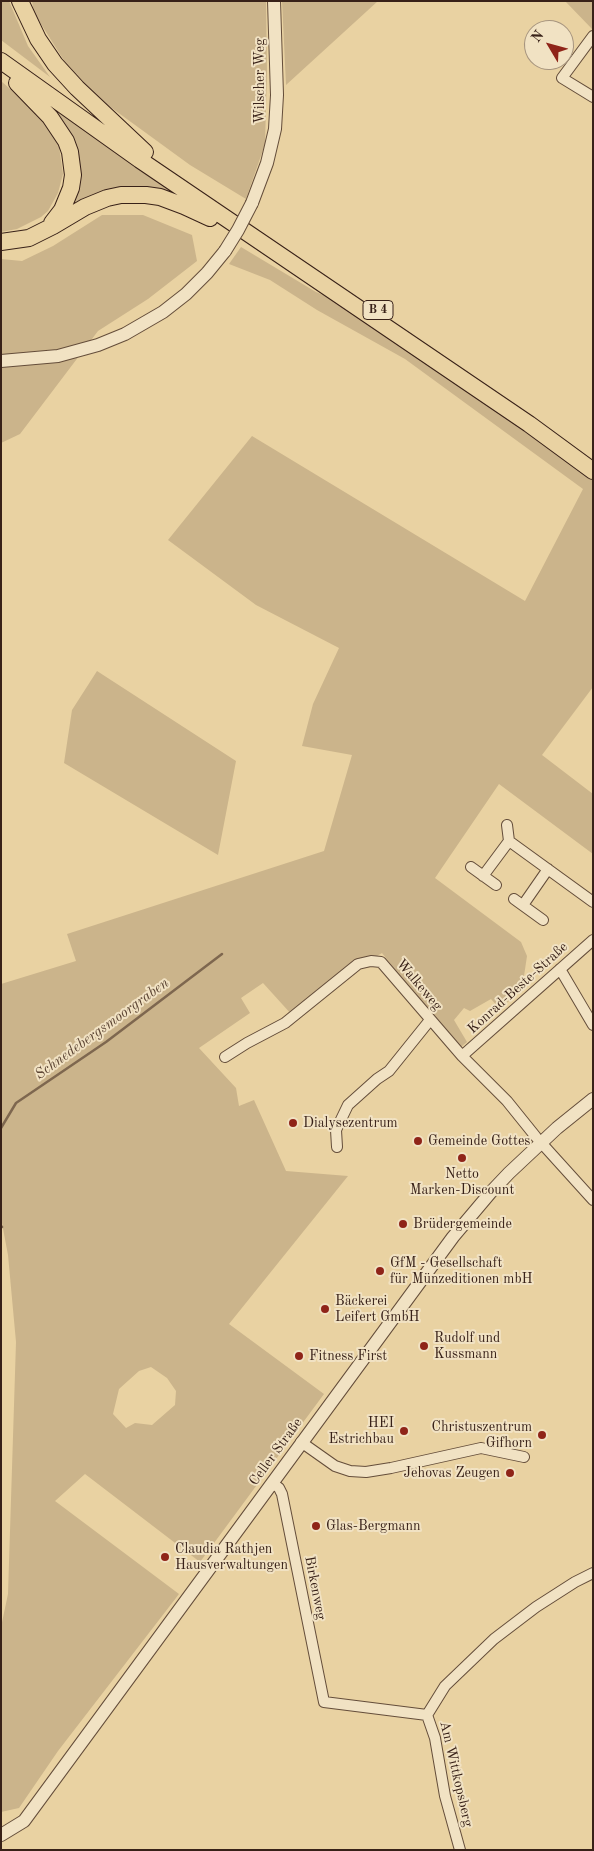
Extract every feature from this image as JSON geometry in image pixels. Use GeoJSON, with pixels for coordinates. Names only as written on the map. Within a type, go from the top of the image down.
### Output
{"type":"FeatureCollection","features":[{"type":"Feature","properties":{"kind":"highway"},"geometry":{"type":"LineString","coordinates":[[20,1],[38,39],[55,64],[83,94],[145,152]]}},
{"type":"Feature","properties":{"kind":"highway","name":"B 4"},"geometry":{"type":"LineString","coordinates":[[1,50],[145,152],[593,457]]}},
{"type":"Feature","properties":{"kind":"highway","name":"B 4"},"geometry":{"type":"LineString","coordinates":[[1,62],[140,160],[521,419],[593,471]]}},
{"type":"Feature","properties":{"kind":"highway"},"geometry":{"type":"LineString","coordinates":[[1,67],[50,117],[64,136],[70,152],[73,174],[68,199],[56,219],[39,234]]}},
{"type":"Feature","properties":{"kind":"highway"},"geometry":{"type":"LineString","coordinates":[[1,242],[19,240],[39,234],[97,201],[120,195],[134,194],[172,201],[260,242]]}},
{"type":"Feature","properties":{"kind":"street","name":"Wilscher Weg"},"geometry":{"type":"LineString","coordinates":[[1,361],[58,356],[98,345],[126,334],[151,320],[186,294],[207,273],[224,251],[238,230],[252,203],[267,163],[275,129],[277,95],[274,1]]}},
{"type":"Feature","properties":{"kind":"street"},"geometry":{"type":"LineString","coordinates":[[593,36],[562,78],[593,97]]}},
{"type":"Feature","properties":{"kind":"street"},"geometry":{"type":"LineString","coordinates":[[483,876],[509,841],[507,825]]}},
{"type":"Feature","properties":{"kind":"street"},"geometry":{"type":"LineString","coordinates":[[509,841],[593,902]]}},
{"type":"Feature","properties":{"kind":"street"},"geometry":{"type":"LineString","coordinates":[[471,867],[496,885]]}},
{"type":"Feature","properties":{"kind":"street"},"geometry":{"type":"LineString","coordinates":[[543,920],[518,902],[548,869]]}},
{"type":"Feature","properties":{"kind":"street","name":"Konrad-Beste-Straße"},"geometry":{"type":"LineString","coordinates":[[462,1056],[593,940]]}},
{"type":"Feature","properties":{"kind":"street","name":"Walkeweg"},"geometry":{"type":"LineString","coordinates":[[224,1057],[285,1023],[358,964],[371,961],[381,962],[462,1056],[507,1101],[593,1200]]}},
{"type":"Feature","properties":{"kind":"street"},"geometry":{"type":"LineString","coordinates":[[560,969],[593,1025]]}},
{"type":"Feature","properties":{"kind":"street"},"geometry":{"type":"LineString","coordinates":[[337,1147],[336,1130],[348,1105],[377,1079],[389,1071],[430,1020]]}},
{"type":"Feature","properties":{"kind":"street","name":"Celler Straße"},"geometry":{"type":"LineString","coordinates":[[1,1835],[24,1822],[278,1489],[301,1442],[453,1237],[491,1192],[541,1142],[593,1099]]}},
{"type":"Feature","properties":{"kind":"street"},"geometry":{"type":"LineString","coordinates":[[301,1442],[335,1466],[350,1471],[366,1472],[391,1468],[480,1448],[524,1458]]}},
{"type":"Feature","properties":{"kind":"street","name":"Birkenweg"},"geometry":{"type":"LineString","coordinates":[[278,1489],[324,1702],[427,1715]]}},
{"type":"Feature","properties":{"kind":"street","name":"Am Wittkopsberg"},"geometry":{"type":"LineString","coordinates":[[460,1850],[445,1796],[435,1738],[427,1715],[445,1686],[494,1639],[536,1607],[593,1573]]}},
{"type":"Feature","properties":{"kind":"shaded area"},"geometry":{"type":"Polygon","coordinates":[[[1,1],[9,1],[28,46],[50,77],[1,40],[1,1]]]}},
{"type":"Feature","properties":{"kind":"shaded area"},"geometry":{"type":"Polygon","coordinates":[[[32,1],[266,1],[265,144],[246,199],[190,165],[98,98],[70,70],[34,13],[32,1]]]}},
{"type":"Feature","properties":{"kind":"shaded area"},"geometry":{"type":"Polygon","coordinates":[[[282,1],[378,1],[286,85],[282,1]]]}},
{"type":"Feature","properties":{"kind":"shaded area"},"geometry":{"type":"Polygon","coordinates":[[[565,1],[593,1],[593,30],[565,1]]]}},
{"type":"Feature","properties":{"kind":"shaded area"},"geometry":{"type":"Polygon","coordinates":[[[1,81],[34,110],[47,125],[59,146],[63,174],[58,193],[48,211],[41,217],[17,229],[1,232],[1,81]]]}},
{"type":"Feature","properties":{"kind":"shaded area"},"geometry":{"type":"Polygon","coordinates":[[[23,85],[205,210],[159,192],[70,213],[78,169],[23,85]]]}},
{"type":"Feature","properties":{"kind":"shaded area"},"geometry":{"type":"Polygon","coordinates":[[[102,215],[143,215],[192,235],[197,261],[148,299],[98,331],[20,434],[1,443],[1,259],[22,261],[53,246],[102,215]]]}},
{"type":"Feature","properties":{"kind":"shaded area"},"geometry":{"type":"Polygon","coordinates":[[[241,247],[316,292],[340,302],[405,345],[593,481],[593,687],[542,755],[593,794],[593,854],[499,784],[435,878],[521,942],[527,956],[524,976],[521,978],[527,985],[500,1009],[491,999],[470,1011],[464,1008],[454,1020],[467,1042],[461,1047],[416,996],[382,953],[351,972],[292,1015],[263,983],[241,998],[250,1013],[199,1048],[236,1088],[239,1106],[254,1100],[286,1171],[348,1176],[229,1324],[324,1394],[200,1562],[85,1474],[55,1501],[179,1594],[58,1751],[19,1808],[1,1812],[1,1627],[8,1594],[16,1342],[8,1255],[1,1218],[1,984],[76,961],[67,934],[324,851],[352,755],[302,746],[313,704],[339,648],[256,605],[168,540],[252,436],[525,601],[583,489],[405,359],[317,310],[270,280],[229,264],[241,247]],[[151,1367],[139,1371],[119,1389],[113,1414],[126,1428],[135,1423],[152,1425],[175,1405],[176,1391],[167,1378],[151,1367]]]}},
{"type":"Feature","properties":{"kind":"shaded area"},"geometry":{"type":"Polygon","coordinates":[[[97,671],[236,761],[218,855],[64,763],[72,710],[97,671]]]}},
{"type":"Feature","properties":{"kind":"waterway","name":"Schnedebergsmoorgraben"},"geometry":{"type":"LineString","coordinates":[[1,1128],[16,1103],[106,1042],[222,954]]}},
{"type":"Feature","properties":{"kind":"place","name":"Dialysezentrum"},"geometry":{"type":"Point","coordinates":[293,1123]}},
{"type":"Feature","properties":{"kind":"place","name":"Gemeinde Gottes"},"geometry":{"type":"Point","coordinates":[418,1141]}},
{"type":"Feature","properties":{"kind":"place","name":"Netto Marken-Discount"},"geometry":{"type":"Point","coordinates":[462,1158]}},
{"type":"Feature","properties":{"kind":"place","name":"Brüdergemeinde"},"geometry":{"type":"Point","coordinates":[403,1224]}},
{"type":"Feature","properties":{"kind":"place","name":"GfM - Gesellschaft für Münzeditionen mbH"},"geometry":{"type":"Point","coordinates":[380,1271]}},
{"type":"Feature","properties":{"kind":"place","name":"Bäckerei Leifert GmbH"},"geometry":{"type":"Point","coordinates":[325,1309]}},
{"type":"Feature","properties":{"kind":"place","name":"Rudolf und Kussmann"},"geometry":{"type":"Point","coordinates":[424,1346]}},
{"type":"Feature","properties":{"kind":"place","name":"Fitness First"},"geometry":{"type":"Point","coordinates":[299,1356]}},
{"type":"Feature","properties":{"kind":"place","name":"HEI Estrichbau"},"geometry":{"type":"Point","coordinates":[404,1431]}},
{"type":"Feature","properties":{"kind":"place","name":"Christuszentrum Gifhorn"},"geometry":{"type":"Point","coordinates":[542,1435]}},
{"type":"Feature","properties":{"kind":"place","name":"Jehovas Zeugen"},"geometry":{"type":"Point","coordinates":[510,1473]}},
{"type":"Feature","properties":{"kind":"place","name":"Glas-Bergmann"},"geometry":{"type":"Point","coordinates":[316,1526]}},
{"type":"Feature","properties":{"kind":"place","name":"Claudia Rathjen Hausverwaltungen"},"geometry":{"type":"Point","coordinates":[165,1557]}}]}
